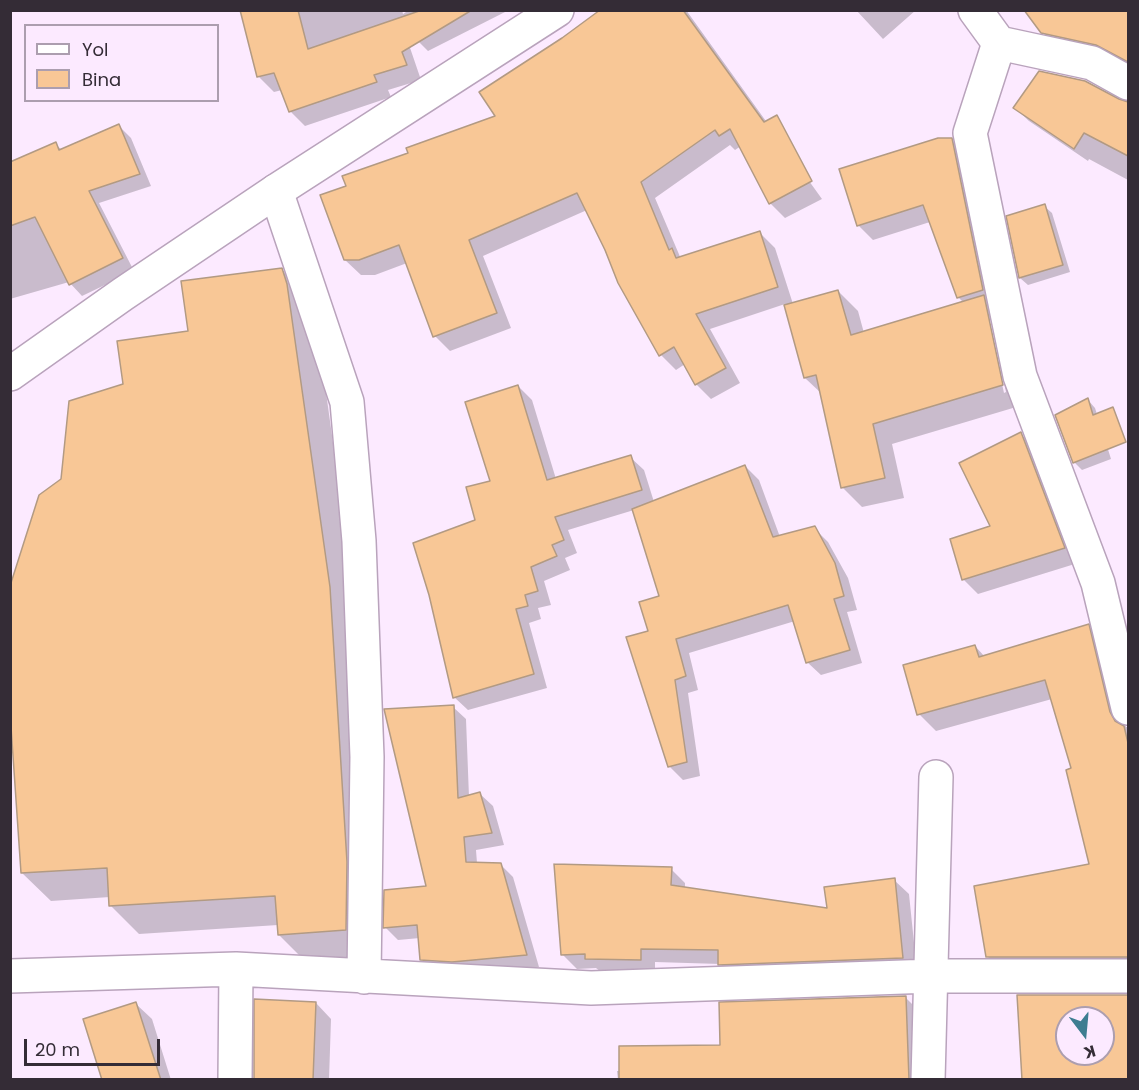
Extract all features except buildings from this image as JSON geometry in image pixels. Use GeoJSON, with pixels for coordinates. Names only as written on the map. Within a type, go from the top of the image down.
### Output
{"type":"FeatureCollection","features":[{"type":"Feature","properties":{"kind":"street"},"geometry":{"type":"LineString","coordinates":[[11,375],[123,294],[276,191],[557,10]]}},
{"type":"Feature","properties":{"kind":"street"},"geometry":{"type":"LineString","coordinates":[[975,10],[999,43],[1092,63],[1128,83]]}},
{"type":"Feature","properties":{"kind":"street"},"geometry":{"type":"LineString","coordinates":[[999,43],[970,133],[1020,376],[1098,584],[1128,708]]}},
{"type":"Feature","properties":{"kind":"street"},"geometry":{"type":"LineString","coordinates":[[276,191],[347,402],[359,541],[367,757],[364,977]]}},
{"type":"Feature","properties":{"kind":"street"},"geometry":{"type":"LineString","coordinates":[[928,1080],[936,777]]}},
{"type":"Feature","properties":{"kind":"street"},"geometry":{"type":"LineString","coordinates":[[235,1080],[236,969]]}},
{"type":"Feature","properties":{"kind":"street"},"geometry":{"type":"LineString","coordinates":[[10,976],[236,969],[591,988],[932,976],[1128,976]]}}]}
